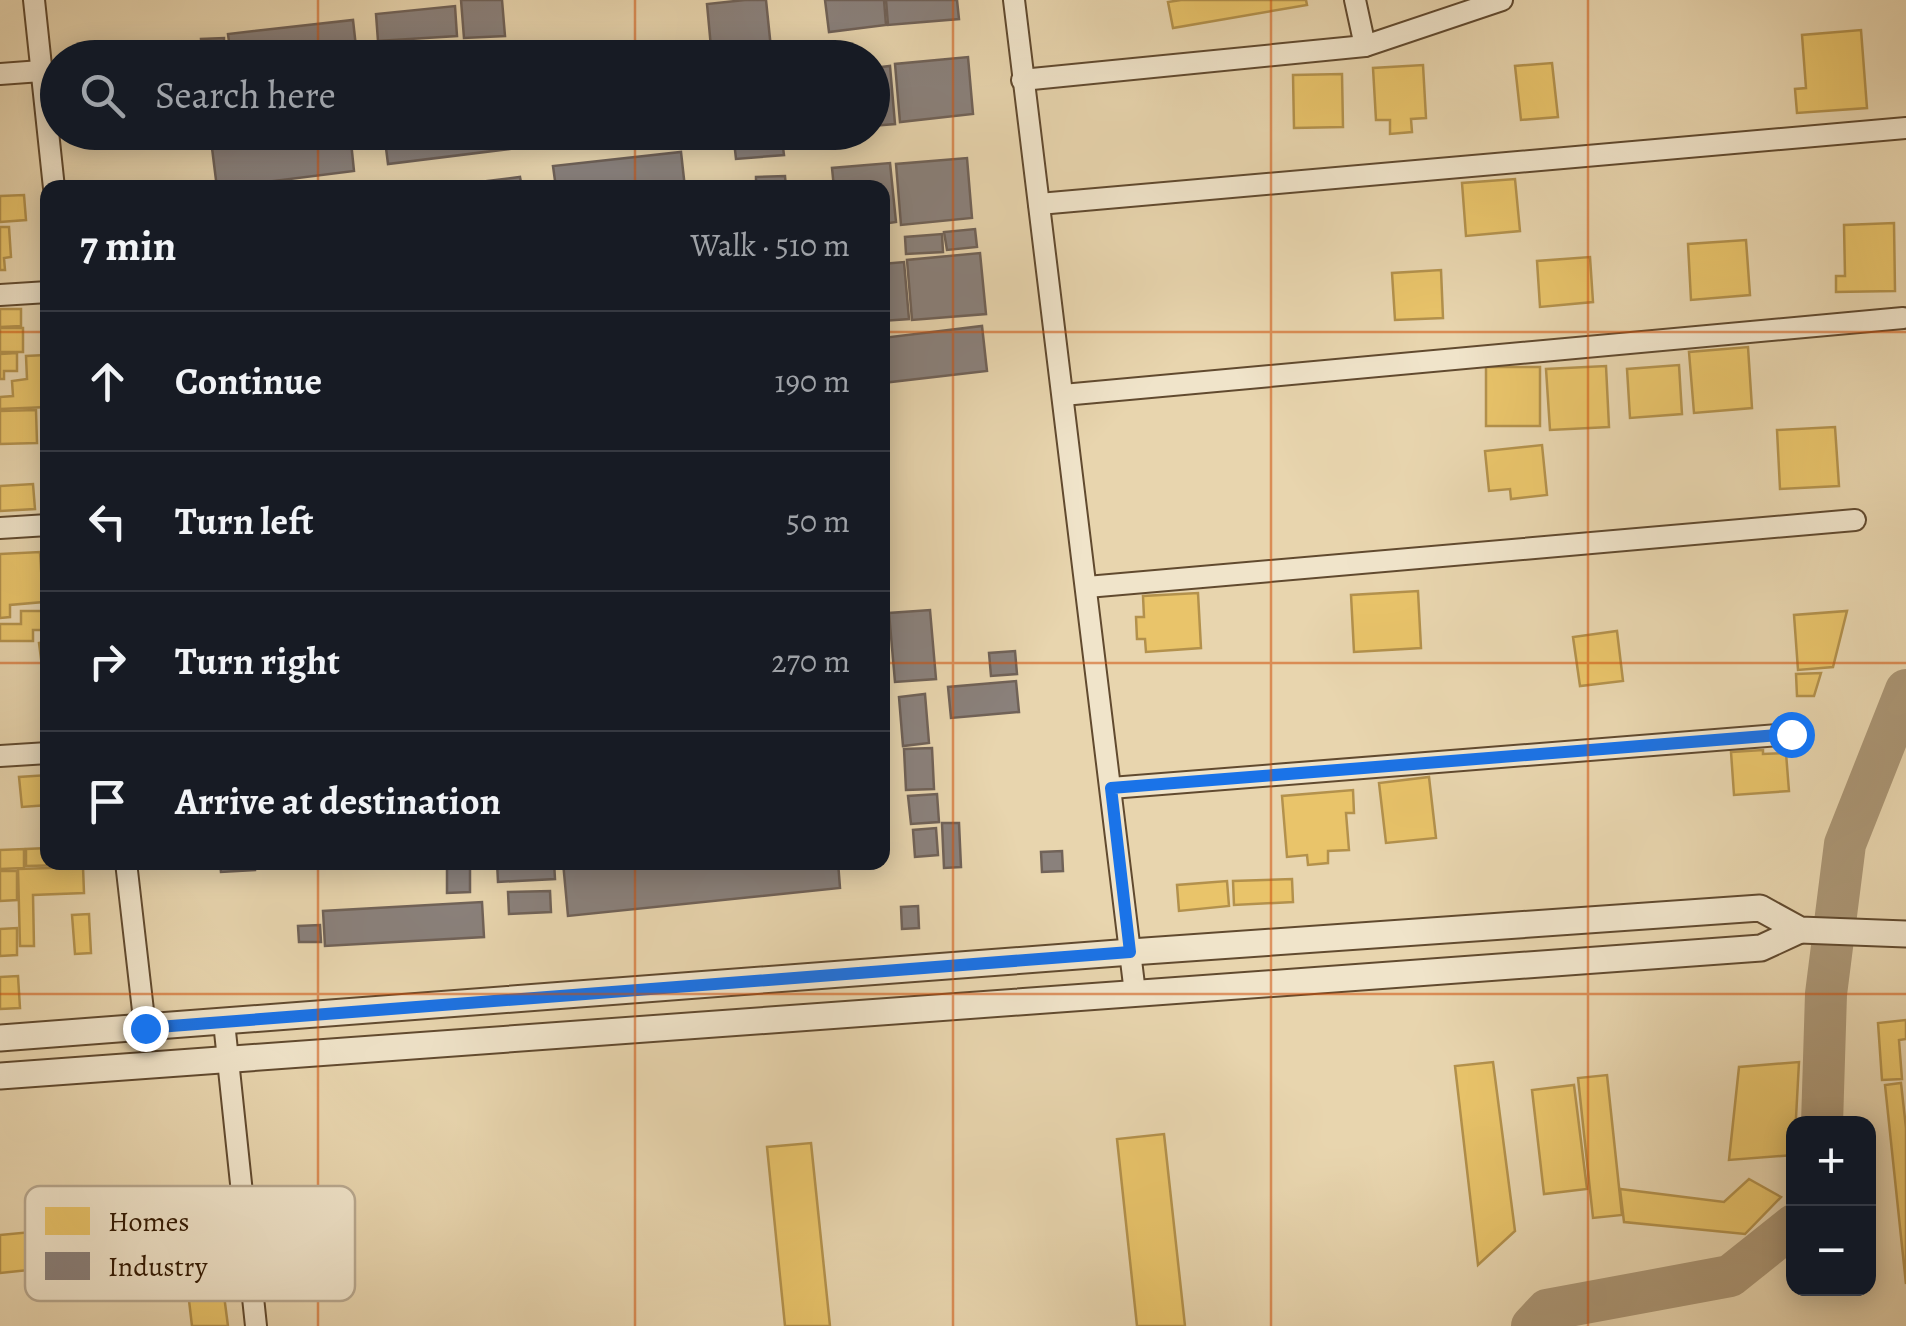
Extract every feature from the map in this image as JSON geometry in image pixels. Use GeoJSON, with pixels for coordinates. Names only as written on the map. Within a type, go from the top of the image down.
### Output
{"type":"FeatureCollection","features":[{"type":"Feature","properties":{"kind":"street"},"geometry":{"type":"LineString","coordinates":[[34,0],[40,61]]}},
{"type":"Feature","properties":{"kind":"street"},"geometry":{"type":"LineString","coordinates":[[1014,0],[1135,993]]}},
{"type":"Feature","properties":{"kind":"street"},"geometry":{"type":"LineString","coordinates":[[1355,0],[1365,46]]}},
{"type":"Feature","properties":{"kind":"street"},"geometry":{"type":"LineString","coordinates":[[1022,80],[1365,46],[1502,0]]}},
{"type":"Feature","properties":{"kind":"street"},"geometry":{"type":"LineString","coordinates":[[0,74],[40,71]]}},
{"type":"Feature","properties":{"kind":"street"},"geometry":{"type":"LineString","coordinates":[[1040,204],[1906,128]]}},
{"type":"Feature","properties":{"kind":"street"},"geometry":{"type":"LineString","coordinates":[[50,150],[53,180]]}},
{"type":"Feature","properties":{"kind":"street"},"geometry":{"type":"LineString","coordinates":[[0,296],[40,293]]}},
{"type":"Feature","properties":{"kind":"street"},"geometry":{"type":"LineString","coordinates":[[1063,394],[1904,318]]}},
{"type":"Feature","properties":{"kind":"street"},"geometry":{"type":"LineString","coordinates":[[1086,587],[1855,520]]}},
{"type":"Feature","properties":{"kind":"street"},"geometry":{"type":"LineString","coordinates":[[0,528],[40,525]]}},
{"type":"Feature","properties":{"kind":"street"},"geometry":{"type":"LineString","coordinates":[[1111,788],[1791,734]]}},
{"type":"Feature","properties":{"kind":"street"},"geometry":{"type":"LineString","coordinates":[[0,756],[40,754]]}},
{"type":"Feature","properties":{"kind":"street"},"geometry":{"type":"LineString","coordinates":[[127,870],[145,1028]]}},
{"type":"Feature","properties":{"kind":"street"},"geometry":{"type":"LineString","coordinates":[[0,1038],[1760,908],[1800,930],[1906,934]]}},
{"type":"Feature","properties":{"kind":"street"},"geometry":{"type":"LineString","coordinates":[[0,1076],[1761,948],[1800,930]]}},
{"type":"Feature","properties":{"kind":"street"},"geometry":{"type":"LineString","coordinates":[[224,1022],[241,1186]]}},
{"type":"Feature","properties":{"kind":"street"},"geometry":{"type":"LineString","coordinates":[[253,1301],[256,1326]]}},
{"type":"Feature","properties":{"kind":"building: Homes"},"geometry":{"type":"Polygon","coordinates":[[[1306,0],[1307,5],[1173,28],[1168,2],[1306,0]]]}},
{"type":"Feature","properties":{"kind":"building: Homes"},"geometry":{"type":"Polygon","coordinates":[[[1861,30],[1867,108],[1797,113],[1795,89],[1806,88],[1802,35],[1861,30]]]}},
{"type":"Feature","properties":{"kind":"building: Homes"},"geometry":{"type":"Polygon","coordinates":[[[1552,63],[1558,117],[1521,120],[1515,66],[1552,63]]]}},
{"type":"Feature","properties":{"kind":"building: Homes"},"geometry":{"type":"Polygon","coordinates":[[[1423,65],[1426,118],[1411,119],[1412,132],[1390,134],[1390,120],[1376,120],[1373,68],[1423,65]]]}},
{"type":"Feature","properties":{"kind":"building: Homes"},"geometry":{"type":"Polygon","coordinates":[[[1342,74],[1343,127],[1294,128],[1293,75],[1342,74]]]}},
{"type":"Feature","properties":{"kind":"building: Homes"},"geometry":{"type":"Polygon","coordinates":[[[1515,179],[1520,231],[1466,236],[1462,183],[1515,179]]]}},
{"type":"Feature","properties":{"kind":"building: Homes"},"geometry":{"type":"Polygon","coordinates":[[[24,195],[26,220],[0,222],[0,196],[24,195]]]}},
{"type":"Feature","properties":{"kind":"building: Homes"},"geometry":{"type":"Polygon","coordinates":[[[1894,223],[1895,291],[1836,292],[1836,276],[1845,276],[1844,225],[1894,223]]]}},
{"type":"Feature","properties":{"kind":"building: Homes"},"geometry":{"type":"Polygon","coordinates":[[[0,227],[9,227],[11,257],[4,258],[5,270],[0,270],[0,227]]]}},
{"type":"Feature","properties":{"kind":"building: Homes"},"geometry":{"type":"Polygon","coordinates":[[[1746,240],[1750,295],[1691,300],[1688,244],[1746,240]]]}},
{"type":"Feature","properties":{"kind":"building: Homes"},"geometry":{"type":"Polygon","coordinates":[[[1590,257],[1593,302],[1540,307],[1537,261],[1590,257]]]}},
{"type":"Feature","properties":{"kind":"building: Homes"},"geometry":{"type":"Polygon","coordinates":[[[1441,270],[1443,318],[1395,320],[1392,273],[1441,270]]]}},
{"type":"Feature","properties":{"kind":"building: Homes"},"geometry":{"type":"Polygon","coordinates":[[[0,309],[21,309],[21,326],[0,327],[0,309]]]}},
{"type":"Feature","properties":{"kind":"building: Homes"},"geometry":{"type":"Polygon","coordinates":[[[0,328],[23,328],[23,352],[0,352],[0,328]]]}},
{"type":"Feature","properties":{"kind":"building: Homes"},"geometry":{"type":"Polygon","coordinates":[[[1748,347],[1752,408],[1694,413],[1689,352],[1748,347]]]}},
{"type":"Feature","properties":{"kind":"building: Homes"},"geometry":{"type":"Polygon","coordinates":[[[17,353],[17,371],[4,371],[4,379],[0,379],[0,354],[17,353]]]}},
{"type":"Feature","properties":{"kind":"building: Homes"},"geometry":{"type":"Polygon","coordinates":[[[40,355],[40,407],[0,409],[0,397],[13,396],[12,381],[27,379],[26,356],[40,355]]]}},
{"type":"Feature","properties":{"kind":"building: Homes"},"geometry":{"type":"Polygon","coordinates":[[[1679,365],[1682,414],[1630,418],[1627,369],[1679,365]]]}},
{"type":"Feature","properties":{"kind":"building: Homes"},"geometry":{"type":"Polygon","coordinates":[[[1606,366],[1609,427],[1550,430],[1546,369],[1606,366]]]}},
{"type":"Feature","properties":{"kind":"building: Homes"},"geometry":{"type":"Polygon","coordinates":[[[1486,367],[1540,367],[1540,426],[1486,426],[1486,367]]]}},
{"type":"Feature","properties":{"kind":"building: Homes"},"geometry":{"type":"Polygon","coordinates":[[[36,410],[37,443],[0,444],[0,411],[36,410]]]}},
{"type":"Feature","properties":{"kind":"building: Homes"},"geometry":{"type":"Polygon","coordinates":[[[1835,427],[1839,486],[1780,489],[1777,430],[1835,427]]]}},
{"type":"Feature","properties":{"kind":"building: Homes"},"geometry":{"type":"Polygon","coordinates":[[[1542,445],[1547,495],[1511,499],[1510,489],[1489,491],[1485,451],[1542,445]]]}},
{"type":"Feature","properties":{"kind":"building: Homes"},"geometry":{"type":"Polygon","coordinates":[[[33,484],[35,509],[0,511],[0,486],[33,484]]]}},
{"type":"Feature","properties":{"kind":"building: Homes"},"geometry":{"type":"Polygon","coordinates":[[[40,552],[40,602],[10,605],[10,617],[0,618],[0,554],[40,552]]]}},
{"type":"Feature","properties":{"kind":"building: Homes"},"geometry":{"type":"Polygon","coordinates":[[[1418,591],[1421,648],[1354,652],[1351,595],[1418,591]]]}},
{"type":"Feature","properties":{"kind":"building: Homes"},"geometry":{"type":"Polygon","coordinates":[[[1198,593],[1201,648],[1146,652],[1145,639],[1137,639],[1136,617],[1144,617],[1143,596],[1198,593]]]}},
{"type":"Feature","properties":{"kind":"building: Homes"},"geometry":{"type":"Polygon","coordinates":[[[21,611],[40,611],[40,630],[33,630],[33,641],[0,641],[0,624],[21,624],[21,611]]]}},
{"type":"Feature","properties":{"kind":"building: Homes"},"geometry":{"type":"Polygon","coordinates":[[[1847,611],[1833,667],[1798,670],[1794,615],[1847,611]]]}},
{"type":"Feature","properties":{"kind":"building: Homes"},"geometry":{"type":"Polygon","coordinates":[[[1617,631],[1623,681],[1580,686],[1573,637],[1617,631]]]}},
{"type":"Feature","properties":{"kind":"building: Homes"},"geometry":{"type":"Polygon","coordinates":[[[1821,673],[1814,696],[1797,696],[1796,674],[1821,673]]]}},
{"type":"Feature","properties":{"kind":"building: Homes"},"geometry":{"type":"Polygon","coordinates":[[[1763,750],[1763,754],[1786,753],[1789,791],[1734,795],[1731,752],[1763,750]]]}},
{"type":"Feature","properties":{"kind":"building: Homes"},"geometry":{"type":"Polygon","coordinates":[[[40,776],[40,806],[22,807],[19,777],[40,776]]]}},
{"type":"Feature","properties":{"kind":"building: Homes"},"geometry":{"type":"Polygon","coordinates":[[[1429,777],[1436,838],[1386,843],[1379,783],[1429,777]]]}},
{"type":"Feature","properties":{"kind":"building: Homes"},"geometry":{"type":"Polygon","coordinates":[[[1353,790],[1354,813],[1346,813],[1349,850],[1328,851],[1328,863],[1308,865],[1307,855],[1287,857],[1282,796],[1353,790]]]}},
{"type":"Feature","properties":{"kind":"building: Homes"},"geometry":{"type":"Polygon","coordinates":[[[40,848],[40,866],[26,866],[26,849],[40,848]]]}},
{"type":"Feature","properties":{"kind":"building: Homes"},"geometry":{"type":"Polygon","coordinates":[[[24,849],[24,868],[0,869],[0,850],[24,849]]]}},
{"type":"Feature","properties":{"kind":"building: Homes"},"geometry":{"type":"Polygon","coordinates":[[[18,869],[83,870],[84,893],[33,895],[34,946],[20,946],[18,869]]]}},
{"type":"Feature","properties":{"kind":"building: Homes"},"geometry":{"type":"Polygon","coordinates":[[[0,871],[17,871],[17,900],[0,901],[0,871]]]}},
{"type":"Feature","properties":{"kind":"building: Homes"},"geometry":{"type":"Polygon","coordinates":[[[1292,879],[1293,902],[1234,905],[1233,881],[1292,879]]]}},
{"type":"Feature","properties":{"kind":"building: Homes"},"geometry":{"type":"Polygon","coordinates":[[[1227,881],[1229,906],[1179,911],[1177,885],[1227,881]]]}},
{"type":"Feature","properties":{"kind":"building: Homes"},"geometry":{"type":"Polygon","coordinates":[[[89,914],[91,953],[75,954],[72,915],[89,914]]]}},
{"type":"Feature","properties":{"kind":"building: Homes"},"geometry":{"type":"Polygon","coordinates":[[[17,928],[17,955],[0,956],[0,929],[17,928]]]}},
{"type":"Feature","properties":{"kind":"building: Homes"},"geometry":{"type":"Polygon","coordinates":[[[18,976],[20,1008],[0,1009],[0,977],[18,976]]]}},
{"type":"Feature","properties":{"kind":"building: Homes"},"geometry":{"type":"Polygon","coordinates":[[[1906,1020],[1906,1039],[1899,1040],[1902,1079],[1882,1080],[1878,1023],[1906,1020]]]}},
{"type":"Feature","properties":{"kind":"building: Homes"},"geometry":{"type":"Polygon","coordinates":[[[1493,1062],[1515,1231],[1478,1265],[1455,1066],[1493,1062]]]}},
{"type":"Feature","properties":{"kind":"building: Homes"},"geometry":{"type":"Polygon","coordinates":[[[1799,1062],[1796,1116],[1786,1116],[1786,1156],[1729,1160],[1739,1067],[1799,1062]]]}},
{"type":"Feature","properties":{"kind":"building: Homes"},"geometry":{"type":"Polygon","coordinates":[[[1607,1075],[1622,1215],[1593,1218],[1578,1078],[1607,1075]]]}},
{"type":"Feature","properties":{"kind":"building: Homes"},"geometry":{"type":"Polygon","coordinates":[[[1901,1083],[1906,1128],[1906,1284],[1885,1085],[1901,1083]]]}},
{"type":"Feature","properties":{"kind":"building: Homes"},"geometry":{"type":"Polygon","coordinates":[[[1574,1085],[1587,1189],[1544,1194],[1532,1090],[1574,1085]]]}},
{"type":"Feature","properties":{"kind":"building: Homes"},"geometry":{"type":"Polygon","coordinates":[[[1164,1134],[1185,1326],[1137,1326],[1117,1139],[1164,1134]]]}},
{"type":"Feature","properties":{"kind":"building: Homes"},"geometry":{"type":"Polygon","coordinates":[[[811,1143],[830,1326],[785,1326],[767,1147],[811,1143]]]}},
{"type":"Feature","properties":{"kind":"building: Homes"},"geometry":{"type":"Polygon","coordinates":[[[1749,1179],[1781,1197],[1745,1234],[1624,1222],[1620,1189],[1724,1202],[1749,1179]]]}},
{"type":"Feature","properties":{"kind":"building: Homes"},"geometry":{"type":"Polygon","coordinates":[[[25,1233],[25,1270],[0,1273],[0,1235],[25,1233]]]}},
{"type":"Feature","properties":{"kind":"building: Homes"},"geometry":{"type":"Polygon","coordinates":[[[189,1301],[225,1301],[228,1326],[192,1326],[189,1301]]]}},
{"type":"Feature","properties":{"kind":"building: Industry"},"geometry":{"type":"Polygon","coordinates":[[[461,0],[502,0],[505,36],[464,38],[461,0]]]}},
{"type":"Feature","properties":{"kind":"building: Industry"},"geometry":{"type":"Polygon","coordinates":[[[766,0],[770,40],[710,40],[707,4],[766,0]]]}},
{"type":"Feature","properties":{"kind":"building: Industry"},"geometry":{"type":"Polygon","coordinates":[[[825,0],[884,0],[886,25],[829,32],[825,0]]]}},
{"type":"Feature","properties":{"kind":"building: Industry"},"geometry":{"type":"Polygon","coordinates":[[[886,0],[957,0],[959,19],[888,25],[886,0]]]}},
{"type":"Feature","properties":{"kind":"building: Industry"},"geometry":{"type":"Polygon","coordinates":[[[455,6],[457,36],[378,40],[376,14],[455,6]]]}},
{"type":"Feature","properties":{"kind":"building: Industry"},"geometry":{"type":"Polygon","coordinates":[[[353,20],[355,40],[229,40],[228,34],[353,20]]]}},
{"type":"Feature","properties":{"kind":"building: Industry"},"geometry":{"type":"Polygon","coordinates":[[[968,57],[973,114],[900,122],[895,64],[968,57]]]}},
{"type":"Feature","properties":{"kind":"building: Industry"},"geometry":{"type":"Polygon","coordinates":[[[890,66],[895,124],[890,124],[890,66]]]}},
{"type":"Feature","properties":{"kind":"building: Industry"},"geometry":{"type":"Polygon","coordinates":[[[212,150],[352,150],[354,171],[281,180],[216,180],[212,150]]]}},
{"type":"Feature","properties":{"kind":"building: Industry"},"geometry":{"type":"Polygon","coordinates":[[[386,150],[501,150],[388,164],[386,150]]]}},
{"type":"Feature","properties":{"kind":"building: Industry"},"geometry":{"type":"Polygon","coordinates":[[[735,150],[783,150],[784,155],[736,159],[735,150]]]}},
{"type":"Feature","properties":{"kind":"building: Industry"},"geometry":{"type":"Polygon","coordinates":[[[681,152],[684,180],[555,180],[553,166],[681,152]]]}},
{"type":"Feature","properties":{"kind":"building: Industry"},"geometry":{"type":"Polygon","coordinates":[[[967,158],[972,218],[901,225],[896,164],[967,158]]]}},
{"type":"Feature","properties":{"kind":"building: Industry"},"geometry":{"type":"Polygon","coordinates":[[[890,163],[896,222],[890,223],[890,180],[833,180],[832,168],[890,163]]]}},
{"type":"Feature","properties":{"kind":"building: Industry"},"geometry":{"type":"Polygon","coordinates":[[[785,176],[785,180],[756,180],[785,176]]]}},
{"type":"Feature","properties":{"kind":"building: Industry"},"geometry":{"type":"Polygon","coordinates":[[[975,229],[977,247],[947,250],[944,232],[975,229]]]}},
{"type":"Feature","properties":{"kind":"building: Industry"},"geometry":{"type":"Polygon","coordinates":[[[942,234],[943,252],[906,254],[905,237],[942,234]]]}},
{"type":"Feature","properties":{"kind":"building: Industry"},"geometry":{"type":"Polygon","coordinates":[[[980,253],[986,314],[912,320],[907,260],[980,253]]]}},
{"type":"Feature","properties":{"kind":"building: Industry"},"geometry":{"type":"Polygon","coordinates":[[[904,262],[909,319],[890,320],[890,263],[904,262]]]}},
{"type":"Feature","properties":{"kind":"building: Industry"},"geometry":{"type":"Polygon","coordinates":[[[982,326],[987,371],[890,382],[890,337],[982,326]]]}},
{"type":"Feature","properties":{"kind":"building: Industry"},"geometry":{"type":"Polygon","coordinates":[[[930,610],[936,679],[895,682],[890,613],[930,610]]]}},
{"type":"Feature","properties":{"kind":"building: Industry"},"geometry":{"type":"Polygon","coordinates":[[[1015,651],[1017,674],[991,676],[989,653],[1015,651]]]}},
{"type":"Feature","properties":{"kind":"building: Industry"},"geometry":{"type":"Polygon","coordinates":[[[1016,681],[1019,712],[951,718],[948,687],[1016,681]]]}},
{"type":"Feature","properties":{"kind":"building: Industry"},"geometry":{"type":"Polygon","coordinates":[[[925,694],[929,743],[903,746],[899,697],[925,694]]]}},
{"type":"Feature","properties":{"kind":"building: Industry"},"geometry":{"type":"Polygon","coordinates":[[[932,748],[934,789],[906,790],[904,749],[932,748]]]}},
{"type":"Feature","properties":{"kind":"building: Industry"},"geometry":{"type":"Polygon","coordinates":[[[937,794],[939,822],[911,824],[908,796],[937,794]]]}},
{"type":"Feature","properties":{"kind":"building: Industry"},"geometry":{"type":"Polygon","coordinates":[[[942,823],[959,823],[961,867],[944,868],[942,823]]]}},
{"type":"Feature","properties":{"kind":"building: Industry"},"geometry":{"type":"Polygon","coordinates":[[[936,828],[938,855],[915,857],[913,830],[936,828]]]}},
{"type":"Feature","properties":{"kind":"building: Industry"},"geometry":{"type":"Polygon","coordinates":[[[1062,851],[1063,871],[1042,872],[1041,852],[1062,851]]]}},
{"type":"Feature","properties":{"kind":"building: Industry"},"geometry":{"type":"Polygon","coordinates":[[[447,870],[470,870],[470,892],[447,893],[447,870]]]}},
{"type":"Feature","properties":{"kind":"building: Industry"},"geometry":{"type":"Polygon","coordinates":[[[497,870],[554,870],[555,879],[498,882],[497,870]]]}},
{"type":"Feature","properties":{"kind":"building: Industry"},"geometry":{"type":"Polygon","coordinates":[[[564,870],[839,870],[840,888],[568,916],[564,870]]]}},
{"type":"Feature","properties":{"kind":"building: Industry"},"geometry":{"type":"Polygon","coordinates":[[[550,891],[551,912],[509,914],[508,892],[550,891]]]}},
{"type":"Feature","properties":{"kind":"building: Industry"},"geometry":{"type":"Polygon","coordinates":[[[482,902],[484,937],[325,946],[323,911],[482,902]]]}},
{"type":"Feature","properties":{"kind":"building: Industry"},"geometry":{"type":"Polygon","coordinates":[[[918,906],[919,928],[902,929],[901,907],[918,906]]]}},
{"type":"Feature","properties":{"kind":"building: Industry"},"geometry":{"type":"Polygon","coordinates":[[[320,925],[321,942],[299,942],[298,926],[320,925]]]}},
{"type":"Feature","properties":{"kind":"waterway"},"geometry":{"type":"LineString","coordinates":[[1822,1116],[1826,994],[1845,844],[1906,690]]}},
{"type":"Feature","properties":{"kind":"waterway"},"geometry":{"type":"LineString","coordinates":[[1532,1326],[1547,1310],[1730,1276],[1786,1231]]}},
{"type":"Feature","properties":{"kind":"route"},"geometry":{"type":"LineString","coordinates":[[145,1028],[1130,952],[1111,788],[1791,734]]}}]}
